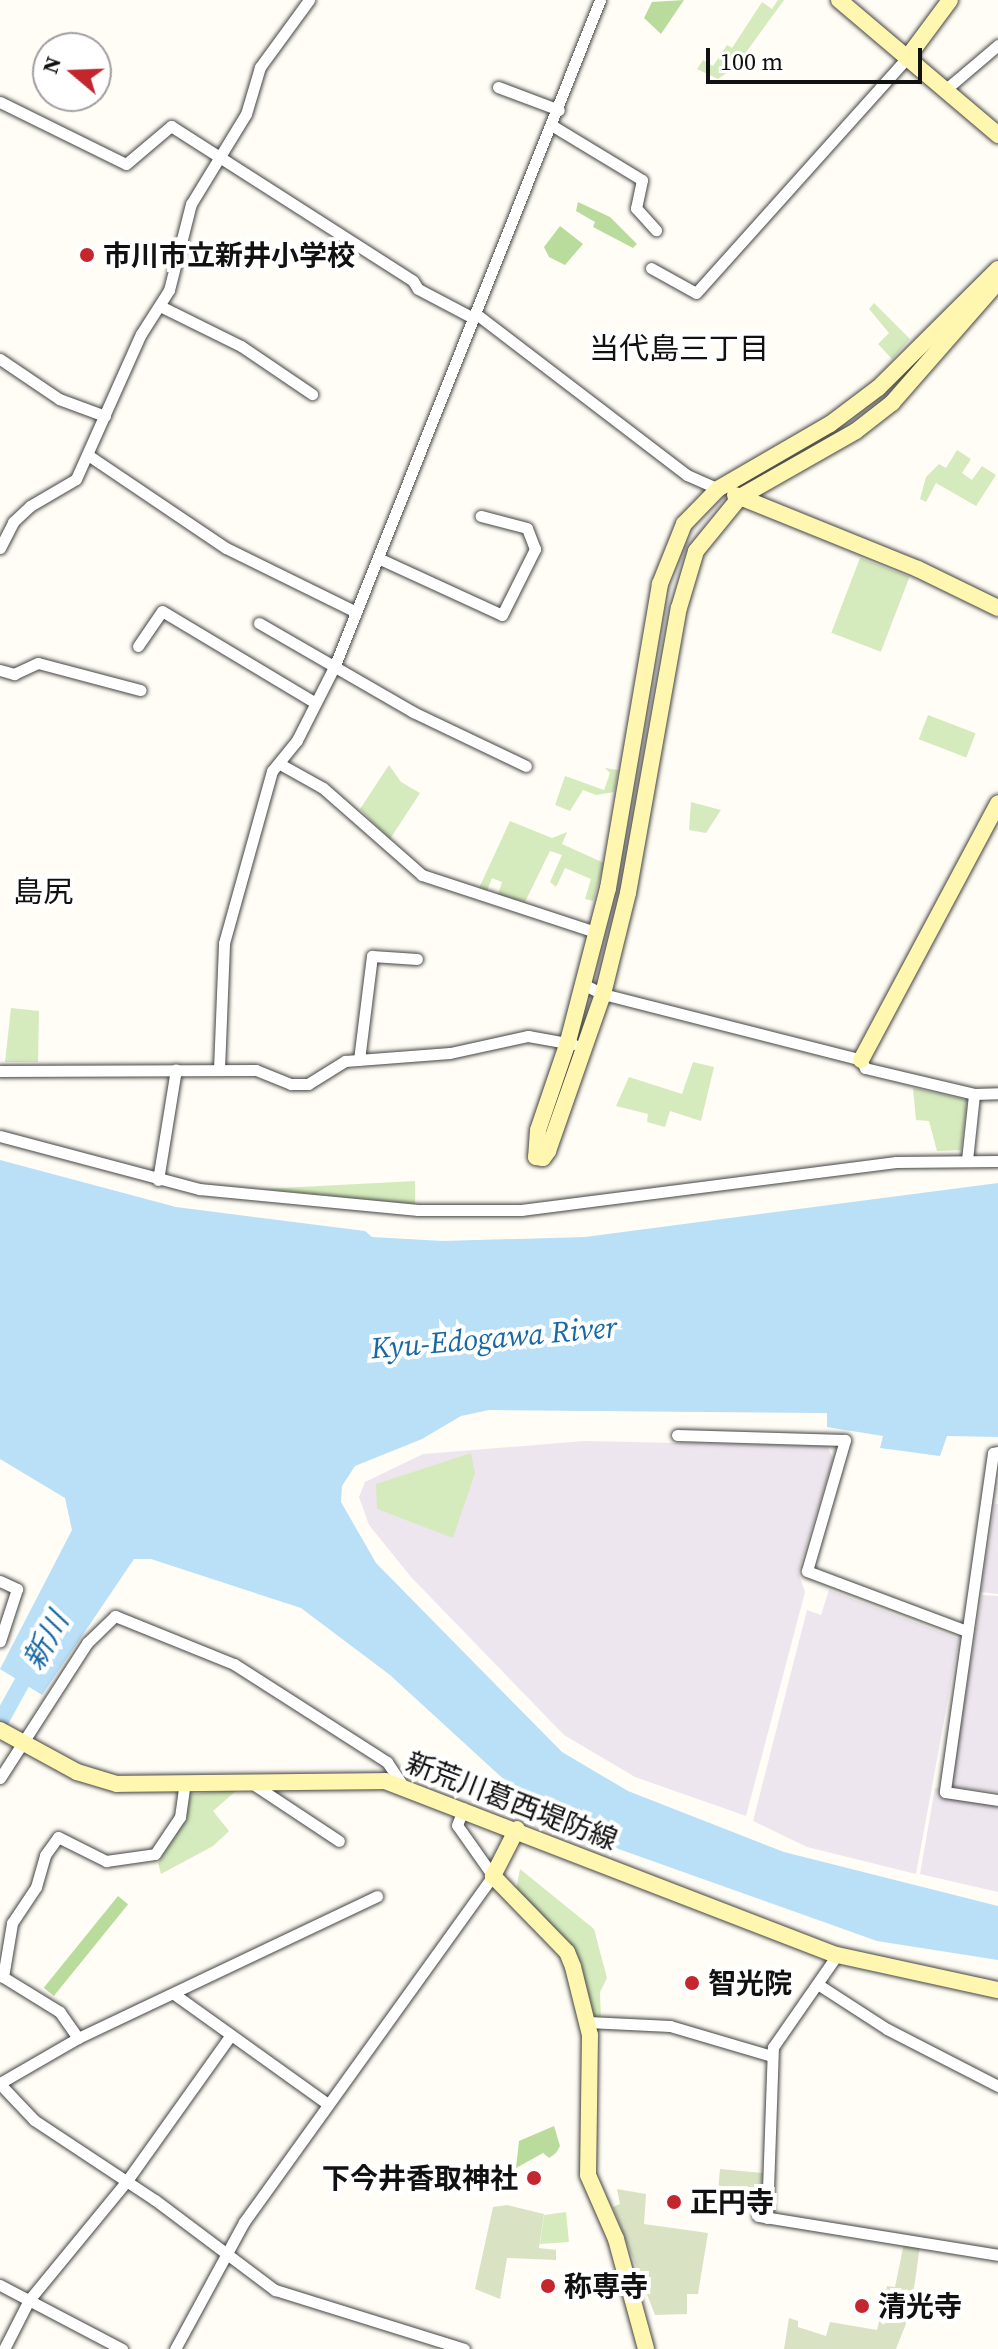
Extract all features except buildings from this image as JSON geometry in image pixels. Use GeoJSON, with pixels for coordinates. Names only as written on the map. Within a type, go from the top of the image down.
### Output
{"type":"FeatureCollection","features":[{"type":"Feature","properties":{"kind":"street"},"geometry":{"type":"LineString","coordinates":[[0,548],[13,522],[76,479],[141,334],[174,278],[191,204],[246,114],[260,67],[309,0]]}},
{"type":"Feature","properties":{"kind":"street"},"geometry":{"type":"LineString","coordinates":[[219,1069],[224,943],[272,771],[280,764],[335,665],[553,126],[600,0]]}},
{"type":"Feature","properties":{"kind":"street"},"geometry":{"type":"LineString","coordinates":[[839,0],[998,135]]}},
{"type":"Feature","properties":{"kind":"street"},"geometry":{"type":"LineString","coordinates":[[651,268],[696,293],[907,58],[950,0]]}},
{"type":"Feature","properties":{"kind":"street"},"geometry":{"type":"LineString","coordinates":[[945,90],[998,45]]}},
{"type":"Feature","properties":{"kind":"street"},"geometry":{"type":"LineString","coordinates":[[498,87],[559,110]]}},
{"type":"Feature","properties":{"kind":"street"},"geometry":{"type":"LineString","coordinates":[[0,102],[126,164],[171,126],[218,160],[413,281],[418,289],[474,316],[687,475],[918,569],[998,608]]}},
{"type":"Feature","properties":{"kind":"street"},"geometry":{"type":"LineString","coordinates":[[553,126],[642,180],[636,208],[656,230]]}},
{"type":"Feature","properties":{"kind":"street"},"geometry":{"type":"LineString","coordinates":[[998,269],[878,388],[830,424],[718,489],[684,524],[660,584],[598,933],[583,984],[575,1045],[548,1151],[543,1158],[536,1157],[538,1130],[575,1045],[603,994],[631,878],[687,572],[709,530],[740,497],[873,419],[938,356],[998,282]]}},
{"type":"Feature","properties":{"kind":"street"},"geometry":{"type":"LineString","coordinates":[[160,306],[241,346],[312,394]]}},
{"type":"Feature","properties":{"kind":"street"},"geometry":{"type":"LineString","coordinates":[[0,359],[59,399],[105,416]]}},
{"type":"Feature","properties":{"kind":"street"},"geometry":{"type":"LineString","coordinates":[[88,455],[226,548],[356,612]]}},
{"type":"Feature","properties":{"kind":"street"},"geometry":{"type":"LineString","coordinates":[[378,558],[502,615],[535,549],[527,528],[481,516]]}},
{"type":"Feature","properties":{"kind":"street"},"geometry":{"type":"LineString","coordinates":[[138,646],[162,611],[316,703]]}},
{"type":"Feature","properties":{"kind":"street"},"geometry":{"type":"LineString","coordinates":[[259,623],[413,712],[526,766]]}},
{"type":"Feature","properties":{"kind":"street"},"geometry":{"type":"LineString","coordinates":[[0,670],[14,674],[38,663],[140,690]]}},
{"type":"Feature","properties":{"kind":"street"},"geometry":{"type":"LineString","coordinates":[[280,764],[323,788],[422,875],[598,933]]}},
{"type":"Feature","properties":{"kind":"street"},"geometry":{"type":"LineString","coordinates":[[861,1060],[998,803]]}},
{"type":"Feature","properties":{"kind":"street"},"geometry":{"type":"LineString","coordinates":[[359,1060],[372,956],[417,959]]}},
{"type":"Feature","properties":{"kind":"street"},"geometry":{"type":"LineString","coordinates":[[583,984],[603,994],[861,1060],[865,1068],[974,1094],[998,1093]]}},
{"type":"Feature","properties":{"kind":"street"},"geometry":{"type":"LineString","coordinates":[[0,1071],[256,1070],[291,1084],[308,1084],[345,1061],[450,1053],[528,1036],[575,1045]]}},
{"type":"Feature","properties":{"kind":"street"},"geometry":{"type":"LineString","coordinates":[[158,1180],[176,1069]]}},
{"type":"Feature","properties":{"kind":"street"},"geometry":{"type":"LineString","coordinates":[[967,1160],[974,1094]]}},
{"type":"Feature","properties":{"kind":"street"},"geometry":{"type":"LineString","coordinates":[[0,1136],[158,1180],[331,1205],[521,1210],[896,1162],[998,1161]]}},
{"type":"Feature","properties":{"kind":"street"},"geometry":{"type":"LineString","coordinates":[[677,1435],[845,1440],[807,1571],[967,1631]]}},
{"type":"Feature","properties":{"kind":"street"},"geometry":{"type":"LineString","coordinates":[[998,1452],[993,1453],[945,1792],[998,1800]]}},
{"type":"Feature","properties":{"kind":"street"},"geometry":{"type":"LineString","coordinates":[[0,1581],[17,1589],[0,1641]]}},
{"type":"Feature","properties":{"kind":"street"},"geometry":{"type":"LineString","coordinates":[[0,1778],[11,1737],[87,1643],[115,1616],[234,1664],[387,1762],[403,1786]]}},
{"type":"Feature","properties":{"kind":"street","name":"新荒川葛西堤防線"},"geometry":{"type":"LineString","coordinates":[[11,1737],[105,1781],[249,1782],[348,1777],[403,1786],[837,1955],[998,1990]]}},
{"type":"Feature","properties":{"kind":"street"},"geometry":{"type":"LineString","coordinates":[[249,1782],[339,1841]]}},
{"type":"Feature","properties":{"kind":"street"},"geometry":{"type":"LineString","coordinates":[[78,2038],[60,2012],[3,1977],[12,1923],[36,1887],[45,1855],[58,1837],[106,1861],[155,1854],[180,1817],[185,1783]]}},
{"type":"Feature","properties":{"kind":"street"},"geometry":{"type":"LineString","coordinates":[[464,1808],[457,1825],[493,1876],[567,1952],[588,2022],[588,2175],[616,2239],[646,2349]]}},
{"type":"Feature","properties":{"kind":"street"},"geometry":{"type":"LineString","coordinates":[[175,2349],[225,2254],[326,2103],[493,1876],[517,1829]]}},
{"type":"Feature","properties":{"kind":"street"},"geometry":{"type":"LineString","coordinates":[[377,1896],[78,2038],[0,2084],[34,2120],[275,2290],[464,2349]]}},
{"type":"Feature","properties":{"kind":"street"},"geometry":{"type":"LineString","coordinates":[[837,1955],[819,1985],[785,2027],[772,2056],[763,2217],[998,2255]]}},
{"type":"Feature","properties":{"kind":"street"},"geometry":{"type":"LineString","coordinates":[[819,1985],[887,2029],[998,2086]]}},
{"type":"Feature","properties":{"kind":"street"},"geometry":{"type":"LineString","coordinates":[[174,1994],[326,2103]]}},
{"type":"Feature","properties":{"kind":"street"},"geometry":{"type":"LineString","coordinates":[[588,2022],[670,2026],[772,2056]]}},
{"type":"Feature","properties":{"kind":"street"},"geometry":{"type":"LineString","coordinates":[[4,2349],[29,2300],[126,2182],[230,2036]]}},
{"type":"Feature","properties":{"kind":"street"},"geometry":{"type":"LineString","coordinates":[[0,2285],[122,2349]]}},
{"type":"Feature","properties":{"kind":"shaded area"},"geometry":{"type":"Polygon","coordinates":[[[584,1441],[827,1446],[833,1459],[798,1572],[805,1592],[746,1816],[635,1777],[564,1735],[411,1577],[369,1525],[359,1497],[365,1482],[423,1454],[584,1441]]]}},
{"type":"Feature","properties":{"kind":"shaded area"},"geometry":{"type":"Polygon","coordinates":[[[995,1504],[998,1504],[998,1594],[981,1592],[995,1504]]]}},
{"type":"Feature","properties":{"kind":"shaded area"},"geometry":{"type":"Polygon","coordinates":[[[829,1590],[959,1639],[916,1874],[807,1847],[753,1821],[807,1610],[821,1615],[829,1590]]]}},
{"type":"Feature","properties":{"kind":"shaded area"},"geometry":{"type":"Polygon","coordinates":[[[982,1595],[998,1596],[998,1792],[950,1787],[982,1595]]]}},
{"type":"Feature","properties":{"kind":"shaded area"},"geometry":{"type":"Polygon","coordinates":[[[935,1788],[998,1795],[998,1892],[920,1874],[935,1788]]]}},
{"type":"Feature","properties":{"kind":"green space"},"geometry":{"type":"Polygon","coordinates":[[[684,0],[661,34],[644,18],[652,2],[684,0]]]}},
{"type":"Feature","properties":{"kind":"green space"},"geometry":{"type":"Polygon","coordinates":[[[778,0],[784,0],[736,66],[718,79],[697,69],[703,60],[713,66],[727,45],[732,48],[762,2],[772,9],[778,0]]]}},
{"type":"Feature","properties":{"kind":"green space"},"geometry":{"type":"Polygon","coordinates":[[[578,202],[610,217],[637,244],[633,248],[593,227],[595,222],[576,211],[578,202]]]}},
{"type":"Feature","properties":{"kind":"green space"},"geometry":{"type":"Polygon","coordinates":[[[560,226],[583,244],[565,265],[549,257],[544,247],[560,226]]]}},
{"type":"Feature","properties":{"kind":"green space"},"geometry":{"type":"Polygon","coordinates":[[[874,303],[910,339],[892,359],[878,344],[889,333],[869,309],[874,303]]]}},
{"type":"Feature","properties":{"kind":"green space"},"geometry":{"type":"Polygon","coordinates":[[[957,450],[971,459],[962,473],[972,480],[982,466],[996,475],[976,506],[936,483],[926,502],[920,499],[926,477],[939,464],[946,468],[957,450]]]}},
{"type":"Feature","properties":{"kind":"green space"},"geometry":{"type":"Polygon","coordinates":[[[860,558],[909,577],[881,652],[831,633],[860,558]]]}},
{"type":"Feature","properties":{"kind":"green space"},"geometry":{"type":"Polygon","coordinates":[[[928,715],[976,733],[966,758],[919,739],[928,715]]]}},
{"type":"Feature","properties":{"kind":"green space"},"geometry":{"type":"Polygon","coordinates":[[[389,765],[401,782],[420,793],[390,839],[360,809],[389,765]]]}},
{"type":"Feature","properties":{"kind":"green space"},"geometry":{"type":"Polygon","coordinates":[[[605,768],[618,770],[614,792],[596,795],[583,790],[570,811],[555,805],[565,776],[604,790],[610,773],[605,768]]]}},
{"type":"Feature","properties":{"kind":"green space"},"geometry":{"type":"Polygon","coordinates":[[[691,802],[721,810],[706,833],[689,830],[691,802]]]}},
{"type":"Feature","properties":{"kind":"green space"},"geometry":{"type":"Polygon","coordinates":[[[510,821],[552,838],[567,832],[562,844],[604,863],[593,901],[585,899],[591,879],[565,868],[556,887],[550,882],[562,855],[550,851],[525,902],[498,895],[502,882],[492,878],[487,891],[479,888],[510,821]]]}},
{"type":"Feature","properties":{"kind":"green space"},"geometry":{"type":"Polygon","coordinates":[[[11,1008],[39,1011],[38,1062],[5,1062],[11,1008]]]}},
{"type":"Feature","properties":{"kind":"green space"},"geometry":{"type":"Polygon","coordinates":[[[693,1062],[714,1067],[701,1121],[670,1111],[665,1127],[647,1122],[648,1114],[616,1106],[629,1077],[682,1094],[693,1062]]]}},
{"type":"Feature","properties":{"kind":"green space"},"geometry":{"type":"Polygon","coordinates":[[[913,1088],[967,1100],[961,1150],[937,1151],[929,1121],[916,1120],[913,1088]]]}},
{"type":"Feature","properties":{"kind":"green space"},"geometry":{"type":"Polygon","coordinates":[[[415,1181],[415,1204],[262,1189],[415,1181]]]}},
{"type":"Feature","properties":{"kind":"green space"},"geometry":{"type":"Polygon","coordinates":[[[471,1453],[475,1473],[453,1538],[377,1509],[376,1484],[471,1453]]]}},
{"type":"Feature","properties":{"kind":"green space"},"geometry":{"type":"Polygon","coordinates":[[[237,1790],[213,1811],[229,1831],[213,1846],[161,1874],[158,1863],[185,1820],[191,1794],[237,1790]]]}},
{"type":"Feature","properties":{"kind":"green space"},"geometry":{"type":"Polygon","coordinates":[[[520,1869],[594,1929],[607,1978],[600,1992],[601,2020],[592,2018],[581,1962],[568,1941],[516,1890],[520,1869]]]}},
{"type":"Feature","properties":{"kind":"green space"},"geometry":{"type":"Polygon","coordinates":[[[118,1896],[128,1904],[54,1996],[44,1988],[118,1896]]]}},
{"type":"Feature","properties":{"kind":"green space"},"geometry":{"type":"Polygon","coordinates":[[[554,2126],[560,2146],[556,2153],[549,2158],[543,2153],[516,2168],[519,2141],[554,2126]]]}},
{"type":"Feature","properties":{"kind":"green space"},"geometry":{"type":"Polygon","coordinates":[[[720,2169],[763,2173],[762,2201],[718,2192],[720,2169]]]}},
{"type":"Feature","properties":{"kind":"green space"},"geometry":{"type":"Polygon","coordinates":[[[617,2189],[646,2194],[644,2224],[708,2233],[698,2294],[687,2294],[687,2314],[655,2315],[613,2207],[620,2204],[617,2189]]]}},
{"type":"Feature","properties":{"kind":"green space"},"geometry":{"type":"Polygon","coordinates":[[[507,2205],[544,2214],[539,2248],[556,2250],[556,2260],[507,2258],[500,2299],[475,2289],[493,2207],[507,2205]]]}},
{"type":"Feature","properties":{"kind":"green space"},"geometry":{"type":"Polygon","coordinates":[[[566,2212],[569,2242],[540,2244],[544,2215],[566,2212]]]}},
{"type":"Feature","properties":{"kind":"green space"},"geometry":{"type":"Polygon","coordinates":[[[904,2243],[920,2245],[911,2311],[896,2349],[784,2349],[789,2318],[798,2321],[798,2327],[826,2336],[830,2322],[877,2330],[887,2286],[895,2287],[904,2243]]]}},
{"type":"Feature","properties":{"kind":"water","name":"Kyu-Edogawa River"},"geometry":{"type":"Polygon","coordinates":[[[0,1160],[176,1207],[365,1231],[372,1237],[443,1241],[585,1237],[998,1183],[998,1437],[947,1436],[940,1456],[880,1448],[883,1436],[827,1427],[827,1413],[489,1410],[461,1416],[422,1439],[355,1466],[342,1486],[341,1502],[376,1563],[562,1752],[628,1791],[784,1852],[998,1906],[998,1960],[877,1941],[613,1847],[561,1824],[523,1797],[390,1675],[301,1608],[151,1559],[134,1559],[42,1695],[0,1669],[72,1530],[65,1498],[0,1459],[0,1160]]]}},
{"type":"Feature","properties":{"kind":"waterway","name":"新川"},"geometry":{"type":"LineString","coordinates":[[0,1722],[31,1666]]}},
{"type":"Feature","properties":{"kind":"place","name":"市川市立新井小学校"},"geometry":{"type":"Point","coordinates":[87,255]}},
{"type":"Feature","properties":{"kind":"place","name":"智光院"},"geometry":{"type":"Point","coordinates":[692,1983]}},
{"type":"Feature","properties":{"kind":"place","name":"下今井香取神社"},"geometry":{"type":"Point","coordinates":[534,2178]}},
{"type":"Feature","properties":{"kind":"place","name":"正円寺"},"geometry":{"type":"Point","coordinates":[674,2202]}},
{"type":"Feature","properties":{"kind":"place","name":"称専寺"},"geometry":{"type":"Point","coordinates":[548,2286]}},
{"type":"Feature","properties":{"kind":"place","name":"清光寺"},"geometry":{"type":"Point","coordinates":[862,2306]}},
{"type":"Feature","properties":{"kind":"district","name":"当代島三丁目"},"geometry":{"type":"Point","coordinates":[679,349]}},
{"type":"Feature","properties":{"kind":"district","name":"島尻"},"geometry":{"type":"Point","coordinates":[43,892]}}]}
